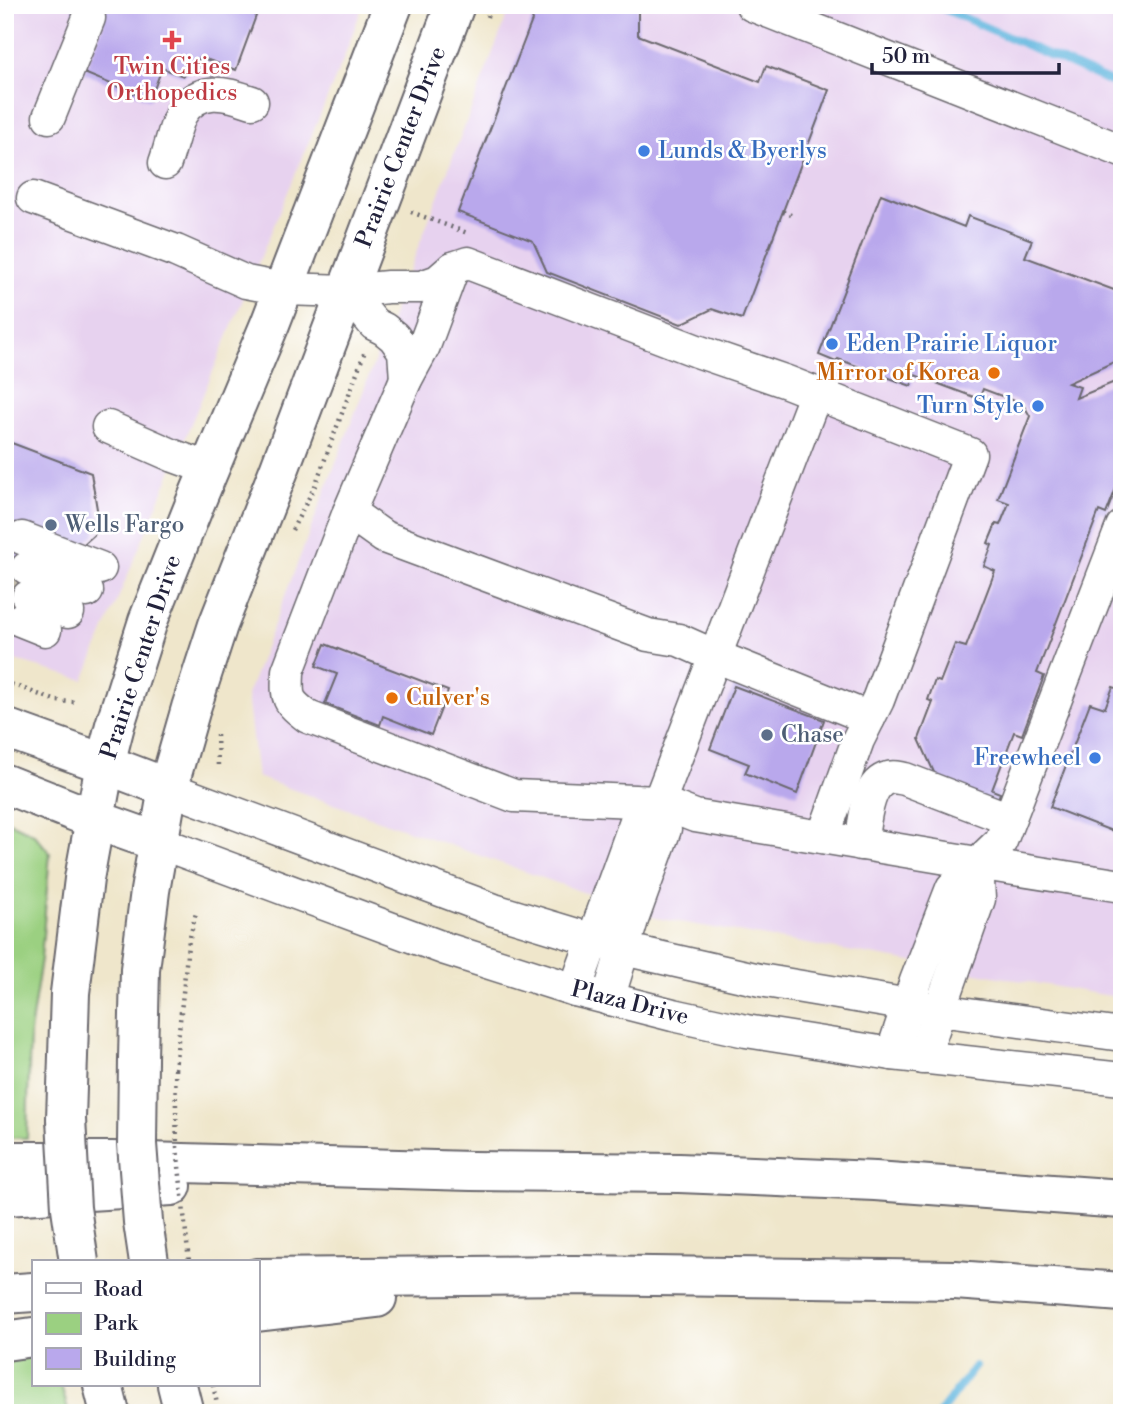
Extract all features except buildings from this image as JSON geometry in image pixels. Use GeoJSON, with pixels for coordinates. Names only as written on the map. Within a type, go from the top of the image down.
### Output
{"type":"FeatureCollection","features":[{"type":"Feature","properties":{"kind":"main road","name":"Prairie Center Drive"},"geometry":{"type":"LineString","coordinates":[[79,1260],[71,1208],[66,1119],[70,993],[84,880],[105,764],[148,621],[270,324],[393,5]]}},
{"type":"Feature","properties":{"kind":"main road","name":"Prairie Center Drive"},"geometry":{"type":"LineString","coordinates":[[149,1260],[137,1144],[140,969],[168,788],[218,625],[455,5]]}},
{"type":"Feature","properties":{"kind":"main road"},"geometry":{"type":"LineString","coordinates":[[5,728],[168,788]]}},
{"type":"Feature","properties":{"kind":"main road"},"geometry":{"type":"LineString","coordinates":[[5,784],[158,842]]}},
{"type":"Feature","properties":{"kind":"main road"},"geometry":{"type":"LineString","coordinates":[[5,1161],[679,1173],[849,1180],[1122,1199]]}},
{"type":"Feature","properties":{"kind":"main road"},"geometry":{"type":"LineString","coordinates":[[5,1196],[471,1171]]}},
{"type":"Feature","properties":{"kind":"main road"},"geometry":{"type":"LineString","coordinates":[[259,1278],[574,1275],[955,1280],[1122,1292]]}},
{"type":"Feature","properties":{"kind":"main road"},"geometry":{"type":"LineString","coordinates":[[259,1312],[574,1275]]}},
{"type":"Feature","properties":{"kind":"main road"},"geometry":{"type":"LineString","coordinates":[[5,1294],[32,1292]]}},
{"type":"Feature","properties":{"kind":"main road"},"geometry":{"type":"LineString","coordinates":[[5,1341],[32,1337]]}},
{"type":"Feature","properties":{"kind":"main road"},"geometry":{"type":"LineString","coordinates":[[103,1386],[110,1413]]}},
{"type":"Feature","properties":{"kind":"main road"},"geometry":{"type":"LineString","coordinates":[[178,1386],[200,1407]]}},
{"type":"Feature","properties":{"kind":"street"},"geometry":{"type":"LineString","coordinates":[[752,5],[1122,151]]}},
{"type":"Feature","properties":{"kind":"street"},"geometry":{"type":"LineString","coordinates":[[49,117],[89,18]]}},
{"type":"Feature","properties":{"kind":"street"},"geometry":{"type":"LineString","coordinates":[[165,163],[181,114],[193,100],[209,94],[230,94],[252,102]]}},
{"type":"Feature","properties":{"kind":"street"},"geometry":{"type":"LineString","coordinates":[[33,198],[176,251],[246,282],[283,289],[347,291],[421,287],[438,281],[453,268],[468,263],[697,351],[816,393],[970,454],[878,700],[858,740],[823,837]]}},
{"type":"Feature","properties":{"kind":"street"},"geometry":{"type":"LineString","coordinates":[[453,268],[424,346],[406,379],[349,512],[288,671],[287,691],[290,704],[308,718],[514,796],[659,802],[695,816],[1122,886]]}},
{"type":"Feature","properties":{"kind":"street"},"geometry":{"type":"LineString","coordinates":[[347,291],[374,324],[394,337],[404,351],[406,379]]}},
{"type":"Feature","properties":{"kind":"street"},"geometry":{"type":"LineString","coordinates":[[575,990],[637,818],[659,802],[816,393]]}},
{"type":"Feature","properties":{"kind":"street"},"geometry":{"type":"LineString","coordinates":[[108,427],[210,469]]}},
{"type":"Feature","properties":{"kind":"street"},"geometry":{"type":"LineString","coordinates":[[349,512],[384,537],[648,635],[679,640],[869,718]]}},
{"type":"Feature","properties":{"kind":"street"},"geometry":{"type":"LineString","coordinates":[[908,1056],[909,1005],[951,888],[1001,841],[1122,527]]}},
{"type":"Feature","properties":{"kind":"street"},"geometry":{"type":"LineString","coordinates":[[862,844],[870,796],[885,778],[905,779],[1009,819]]}},
{"type":"Feature","properties":{"kind":"street"},"geometry":{"type":"LineString","coordinates":[[168,788],[494,910],[623,949],[760,980],[939,1010],[1122,1035]]}},
{"type":"Feature","properties":{"kind":"street"},"geometry":{"type":"LineString","coordinates":[[608,999],[665,829],[659,802]]}},
{"type":"Feature","properties":{"kind":"street","name":"Plaza Drive"},"geometry":{"type":"LineString","coordinates":[[158,842],[446,949],[608,999],[746,1031],[908,1056],[1122,1079]]}},
{"type":"Feature","properties":{"kind":"street"},"geometry":{"type":"LineString","coordinates":[[908,1056],[939,1010],[979,899],[977,863]]}},
{"type":"Feature","properties":{"kind":"path"},"geometry":{"type":"LineString","coordinates":[[783,212],[792,215]]}},
{"type":"Feature","properties":{"kind":"path"},"geometry":{"type":"LineString","coordinates":[[5,682],[57,701],[74,702]]}},
{"type":"Feature","properties":{"kind":"path"},"geometry":{"type":"LineString","coordinates":[[189,1260],[177,1147],[175,1069],[188,945],[196,913]]}},
{"type":"Feature","properties":{"kind":"path"},"geometry":{"type":"LineString","coordinates":[[212,1386],[200,1407],[219,1413]]}},
{"type":"Feature","properties":{"kind":"shaded area"},"geometry":{"type":"Polygon","coordinates":[[[5,5],[363,5],[343,60],[84,680],[5,658],[5,5]]]}},
{"type":"Feature","properties":{"kind":"shaded area"},"geometry":{"type":"Polygon","coordinates":[[[511,5],[1122,5],[1122,998],[656,918],[257,777],[247,695],[511,5]]]}},
{"type":"Feature","properties":{"kind":"green space"},"geometry":{"type":"Polygon","coordinates":[[[5,820],[34,834],[50,853],[41,959],[30,1032],[27,1138],[5,1138],[5,820]]]}},
{"type":"Feature","properties":{"kind":"green space"},"geometry":{"type":"Polygon","coordinates":[[[32,1356],[32,1386],[61,1386],[69,1413],[5,1413],[5,1362],[32,1356]]]}},
{"type":"Feature","properties":{"kind":"waterway"},"geometry":{"type":"LineString","coordinates":[[935,5],[1122,87]]}},
{"type":"Feature","properties":{"kind":"waterway"},"geometry":{"type":"LineString","coordinates":[[940,1413],[975,1366]]}},
{"type":"Feature","properties":{"kind":"tunnel"},"geometry":{"type":"LineString","coordinates":[[5,572],[29,582]]}},
{"type":"Feature","properties":{"kind":"tunnel"},"geometry":{"type":"LineString","coordinates":[[5,602],[24,609]]}},
{"type":"Feature","properties":{"kind":"place","name":"Twin Cities Orthopedics"},"geometry":{"type":"Point","coordinates":[172,40]}},
{"type":"Feature","properties":{"kind":"place","name":"Lunds & Byerlys"},"geometry":{"type":"Point","coordinates":[644,151]}},
{"type":"Feature","properties":{"kind":"place","name":"Eden Prairie Liquor"},"geometry":{"type":"Point","coordinates":[832,344]}},
{"type":"Feature","properties":{"kind":"place","name":"Mirror of Korea"},"geometry":{"type":"Point","coordinates":[994,373]}},
{"type":"Feature","properties":{"kind":"place","name":"Turn Style"},"geometry":{"type":"Point","coordinates":[1038,406]}},
{"type":"Feature","properties":{"kind":"place","name":"Wells Fargo"},"geometry":{"type":"Point","coordinates":[51,525]}},
{"type":"Feature","properties":{"kind":"place","name":"Culver's"},"geometry":{"type":"Point","coordinates":[392,698]}},
{"type":"Feature","properties":{"kind":"place","name":"Chase"},"geometry":{"type":"Point","coordinates":[767,735]}},
{"type":"Feature","properties":{"kind":"place","name":"Freewheel"},"geometry":{"type":"Point","coordinates":[1095,758]}}]}
